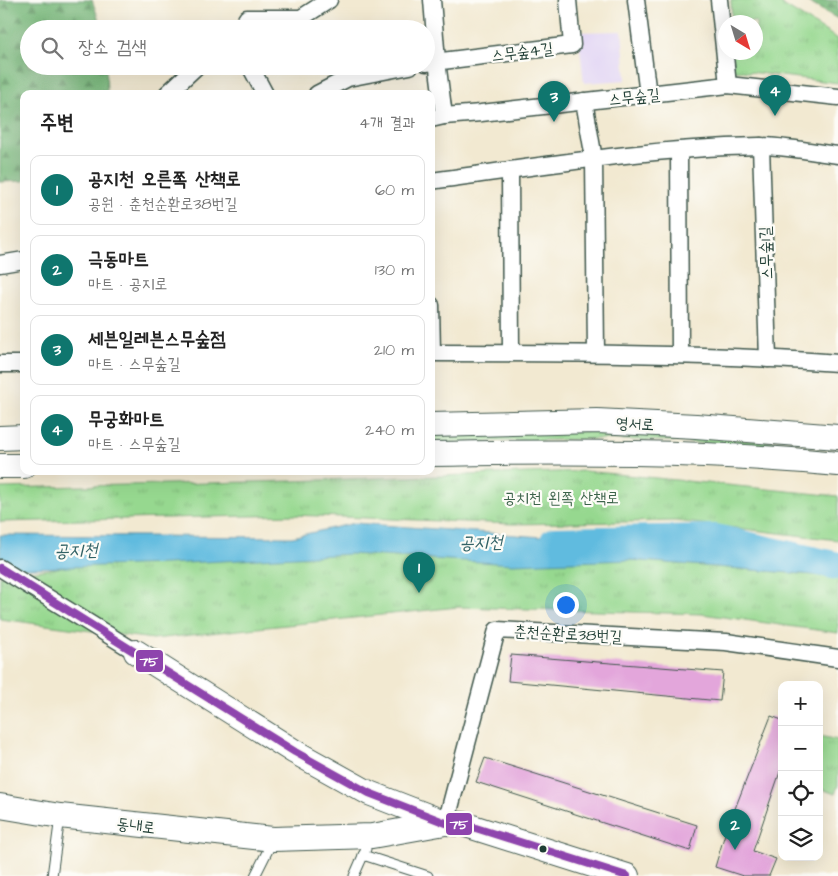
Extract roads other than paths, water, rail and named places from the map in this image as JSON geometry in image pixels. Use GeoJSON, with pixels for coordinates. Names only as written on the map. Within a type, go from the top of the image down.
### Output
{"type":"FeatureCollection","features":[{"type":"Feature","properties":{"kind":"street"},"geometry":{"type":"LineString","coordinates":[[247,20],[248,18],[301,18],[329,0]]}},
{"type":"Feature","properties":{"kind":"street"},"geometry":{"type":"LineString","coordinates":[[432,0],[432,20]]}},
{"type":"Feature","properties":{"kind":"street","name":"스무숲4길"},"geometry":{"type":"LineString","coordinates":[[435,62],[572,45],[568,0]]}},
{"type":"Feature","properties":{"kind":"street"},"geometry":{"type":"LineString","coordinates":[[636,0],[648,95]]}},
{"type":"Feature","properties":{"kind":"street"},"geometry":{"type":"LineString","coordinates":[[719,0],[728,85]]}},
{"type":"Feature","properties":{"kind":"street"},"geometry":{"type":"LineString","coordinates":[[171,90],[187,75]]}},
{"type":"Feature","properties":{"kind":"street"},"geometry":{"type":"LineString","coordinates":[[255,75],[264,90]]}},
{"type":"Feature","properties":{"kind":"street"},"geometry":{"type":"LineString","coordinates":[[325,90],[348,78],[364,75]]}},
{"type":"Feature","properties":{"kind":"street"},"geometry":{"type":"LineString","coordinates":[[433,75],[435,90]]}},
{"type":"Feature","properties":{"kind":"street","name":"스무숲길"},"geometry":{"type":"LineString","coordinates":[[437,117],[728,85],[838,96]]}},
{"type":"Feature","properties":{"kind":"street"},"geometry":{"type":"LineString","coordinates":[[435,95],[437,117]]}},
{"type":"Feature","properties":{"kind":"street"},"geometry":{"type":"LineString","coordinates":[[584,101],[594,159],[596,352]]}},
{"type":"Feature","properties":{"kind":"street"},"geometry":{"type":"LineString","coordinates":[[435,179],[594,159],[761,146],[838,155]]}},
{"type":"Feature","properties":{"kind":"street","name":"스무숲1길"},"geometry":{"type":"LineString","coordinates":[[761,146],[768,359]]}},
{"type":"Feature","properties":{"kind":"street"},"geometry":{"type":"LineString","coordinates":[[679,151],[680,354]]}},
{"type":"Feature","properties":{"kind":"street"},"geometry":{"type":"LineString","coordinates":[[510,170],[511,353]]}},
{"type":"Feature","properties":{"kind":"street"},"geometry":{"type":"LineString","coordinates":[[0,264],[20,261]]}},
{"type":"Feature","properties":{"kind":"street"},"geometry":{"type":"LineString","coordinates":[[435,353],[596,352],[680,354],[838,363]]}},
{"type":"Feature","properties":{"kind":"street"},"geometry":{"type":"LineString","coordinates":[[0,364],[20,364]]}},
{"type":"Feature","properties":{"kind":"street","name":"영서로"},"geometry":{"type":"LineString","coordinates":[[435,425],[597,421],[696,426],[838,438]]}},
{"type":"Feature","properties":{"kind":"street"},"geometry":{"type":"LineString","coordinates":[[0,438],[20,437]]}},
{"type":"Feature","properties":{"kind":"street","name":"영서로"},"geometry":{"type":"LineString","coordinates":[[435,454],[635,453],[804,460],[838,464]]}},
{"type":"Feature","properties":{"kind":"street"},"geometry":{"type":"LineString","coordinates":[[0,466],[20,466]]}},
{"type":"Feature","properties":{"kind":"street"},"geometry":{"type":"LineString","coordinates":[[0,568],[295,752],[369,793],[446,823],[462,824],[626,876]]}},
{"type":"Feature","properties":{"kind":"street","name":"춘천순환로38번길"},"geometry":{"type":"LineString","coordinates":[[446,823],[497,630],[726,642],[838,658]]}},
{"type":"Feature","properties":{"kind":"street","name":"동내로"},"geometry":{"type":"LineString","coordinates":[[0,806],[60,816],[273,839],[368,845],[446,823]]}},
{"type":"Feature","properties":{"kind":"lane"},"geometry":{"type":"LineString","coordinates":[[52,876],[60,816]]}},
{"type":"Feature","properties":{"kind":"lane"},"geometry":{"type":"LineString","coordinates":[[254,876],[273,839]]}},
{"type":"Feature","properties":{"kind":"lane"},"geometry":{"type":"LineString","coordinates":[[354,876],[368,845],[428,876]]}},
{"type":"Feature","properties":{"kind":"water"},"geometry":{"type":"Polygon","coordinates":[[[355,523],[838,559],[838,579],[815,575],[630,560],[513,564],[350,554],[167,564],[0,569],[0,535],[292,537],[355,523]]]}},
{"type":"Feature","properties":{"kind":"waterway","name":"공지천"},"geometry":{"type":"LineString","coordinates":[[554,541],[715,538],[838,566]]}},
{"type":"Feature","properties":{"kind":"place","name":"무궁화마트"},"geometry":{"type":"Point","coordinates":[775,116]}},
{"type":"Feature","properties":{"kind":"place","name":"세븐일레븐스무숲점"},"geometry":{"type":"Point","coordinates":[554,122]}},
{"type":"Feature","properties":{"kind":"place","name":"공지천 오른쪽 산책로"},"geometry":{"type":"Point","coordinates":[419,593]}},
{"type":"Feature","properties":{"kind":"place","name":"극동마트"},"geometry":{"type":"Point","coordinates":[735,850]}},
{"type":"Feature","properties":{"kind":"park label","name":"공치천 왼쪽 산책로"},"geometry":{"type":"Point","coordinates":[561,497]}}]}
